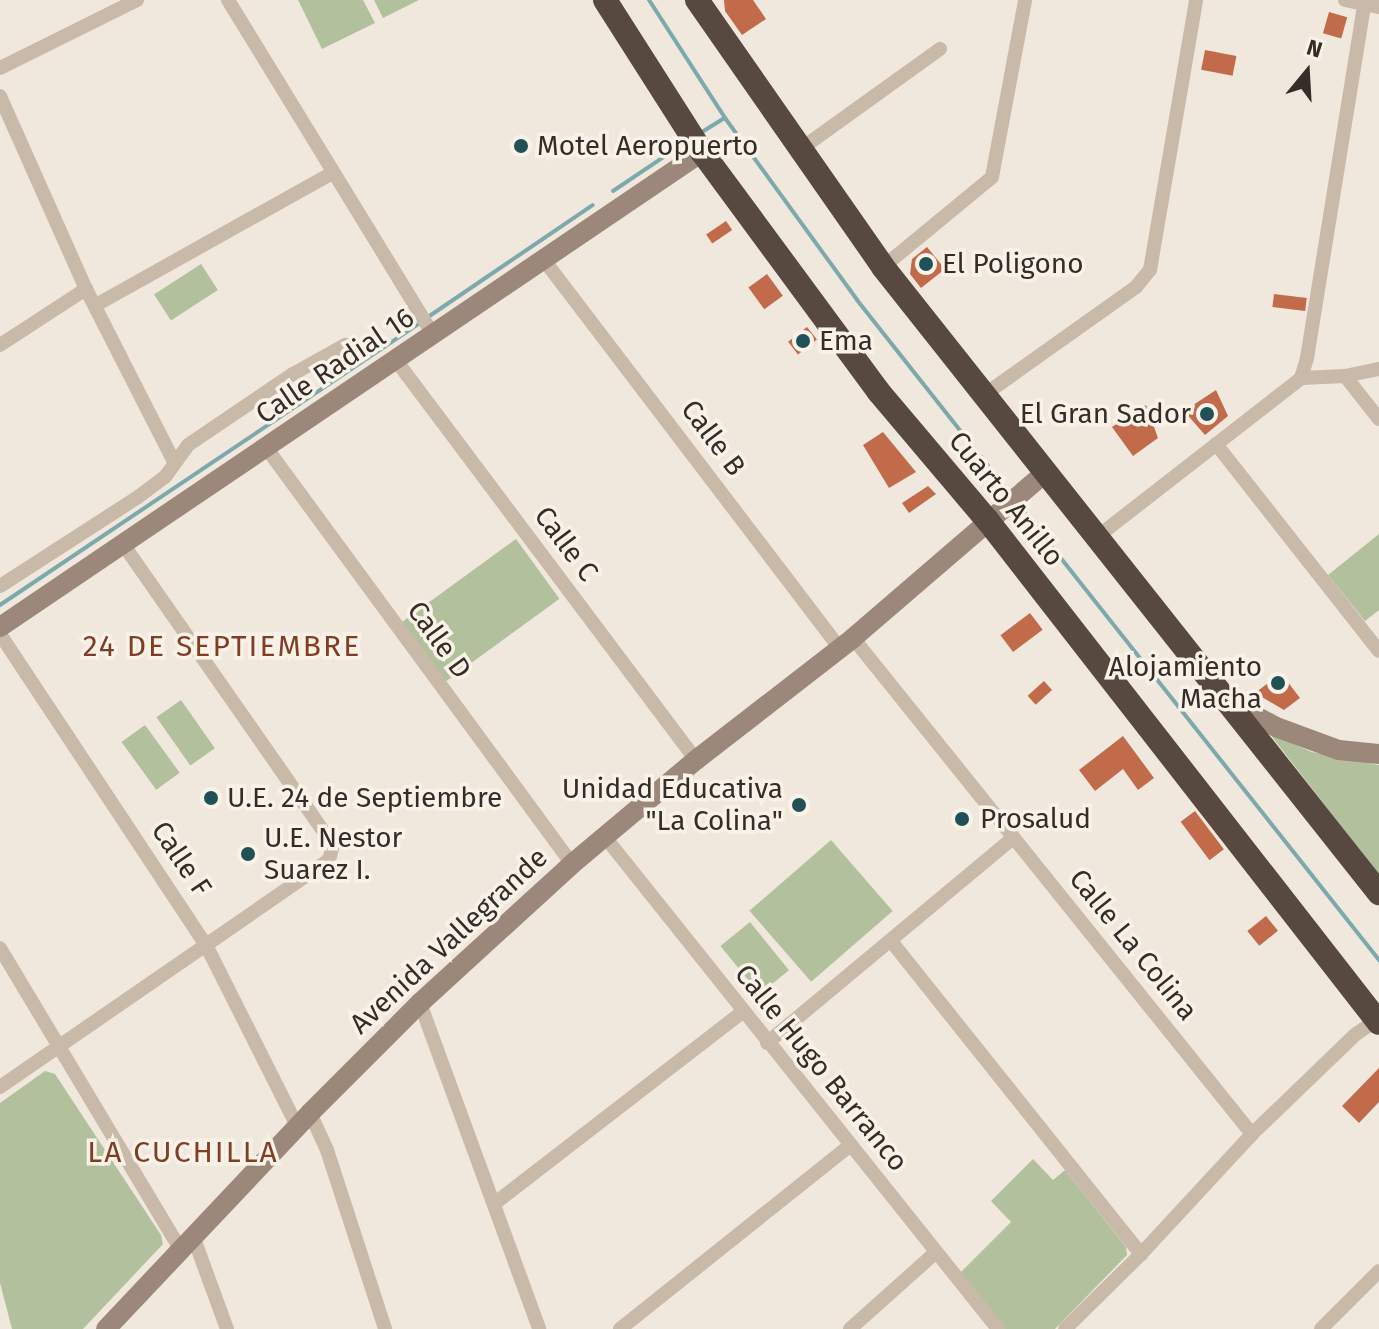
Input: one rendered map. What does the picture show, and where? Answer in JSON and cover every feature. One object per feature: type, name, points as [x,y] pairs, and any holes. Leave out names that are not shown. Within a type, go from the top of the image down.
[{"type":"highway","name":"Cuarto Anillo","points":[[605,0],[702,152],[878,391],[997,514],[1378,1020]]},
{"type":"highway","name":"Cuarto Anillo","points":[[701,2],[798,151],[883,267],[1379,893]]},
{"type":"street","points":[[0,68],[137,0]]},
{"type":"street","points":[[228,0],[433,334]]},
{"type":"street","points":[[883,267],[992,177],[1025,0]]},
{"type":"street","points":[[984,395],[1136,287],[1150,270],[1196,0]]},
{"type":"street","points":[[1301,378],[1369,3],[1345,0]]},
{"type":"street","points":[[798,151],[940,49]]},
{"type":"street","points":[[0,96],[86,289],[174,462]]},
{"type":"street","name":"Calle Radial 16","points":[[0,627],[122,543],[145,508],[265,446],[702,152]]},
{"type":"street","points":[[96,305],[332,173]]},
{"type":"street","name":"Calle B","points":[[544,260],[846,643]]},
{"type":"street","points":[[0,345],[86,289]]},
{"type":"street","points":[[0,586],[145,508],[188,445],[293,374],[345,345]]},
{"type":"street","name":"Calle C","points":[[395,359],[696,760]]},
{"type":"street","points":[[1097,537],[1301,378],[1345,376],[1379,369]]},
{"type":"street","points":[[1345,376],[1379,419]]},
{"type":"street","points":[[1216,444],[1379,651]]},
{"type":"street","name":"Calle D","points":[[265,446],[572,864]]},
{"type":"street","name":"Avenida Vallegrande","points":[[106,1329],[304,1119],[420,1003],[572,864],[696,760],[846,643],[1046,472]]},
{"type":"street","points":[[0,1087],[329,860],[333,845],[122,543]]},
{"type":"street","name":"Calle F","points":[[0,634],[206,945],[304,1119],[327,1150],[385,1329]]},
{"type":"street","name":"Calle La Colina","points":[[846,643],[1013,838],[1252,1134]]},
{"type":"street","points":[[1227,700],[1276,727],[1339,750],[1379,754]]},
{"type":"street","name":"Calle Hugo Barranco","points":[[605,837],[998,1329]]},
{"type":"street","points":[[767,1043],[1013,838]]},
{"type":"street","points":[[891,941],[1141,1254]]},
{"type":"street","points":[[0,948],[187,1242],[227,1329]]},
{"type":"street","points":[[420,1003],[539,1329]]},
{"type":"street","points":[[494,1204],[742,1012]]},
{"type":"street","points":[[1065,1329],[1141,1254],[1252,1134],[1356,1034],[1378,1020]]},
{"type":"street","points":[[620,1329],[849,1146]]},
{"type":"street","points":[[850,1329],[935,1253]]},
{"type":"street","points":[[1321,1329],[1379,1271]]},
{"type":"green space","points":[[298,0],[363,0],[375,23],[322,49]]},
{"type":"green space","points":[[374,0],[419,0],[383,18]]},
{"type":"green space","points":[[201,264],[218,290],[171,320],[154,294]]},
{"type":"green space","points":[[1379,534],[1379,610],[1365,621],[1328,575]]},
{"type":"green space","points":[[516,539],[559,599],[445,682],[402,622]]},
{"type":"green space","points":[[181,700],[215,748],[190,766],[156,717]]},
{"type":"green space","points":[[145,725],[180,773],[156,790],[122,742]]},
{"type":"green space","points":[[1269,733],[1312,752],[1379,765],[1379,875]]},
{"type":"green space","points":[[831,840],[893,911],[811,982],[749,911]]},
{"type":"green space","points":[[750,922],[789,970],[759,994],[720,946]]},
{"type":"green space","points":[[45,1071],[55,1074],[161,1235],[163,1244],[83,1329],[12,1329],[0,1283],[0,1103]]},
{"type":"green space","points":[[1033,1159],[1053,1180],[1065,1170],[1126,1247],[1127,1255],[1055,1329],[1005,1329],[960,1273],[1011,1222],[991,1201]]},
{"type":"building","points":[[724,0],[753,0],[766,19],[742,35],[725,11]]},
{"type":"building","points":[[1329,12],[1347,17],[1341,38],[1323,33]]},
{"type":"building","points":[[1205,50],[1236,56],[1233,76],[1201,70]]},
{"type":"building","points":[[726,221],[732,230],[712,244],[706,234]]},
{"type":"building","name":"El Poligono","points":[[927,247],[945,269],[921,288],[910,274],[912,259]]},
{"type":"building","points":[[767,274],[783,296],[764,309],[748,288]]},
{"type":"building","points":[[1274,294],[1307,298],[1305,311],[1272,307]]},
{"type":"building","name":"Ema","points":[[807,327],[817,340],[798,354],[788,342]]},
{"type":"building","name":"El Gran Sador","points":[[1216,390],[1228,416],[1205,435],[1184,411]]},
{"type":"building","points":[[1146,405],[1158,438],[1133,456],[1112,427]]},
{"type":"building","points":[[883,432],[916,472],[889,488],[863,445]]},
{"type":"building","points":[[928,486],[936,494],[909,513],[902,503]]},
{"type":"building","points":[[1030,613],[1043,630],[1013,652],[1000,635]]},
{"type":"building","name":"Alojamiento Macha","points":[[1281,673],[1300,698],[1284,710],[1255,693]]},
{"type":"building","points":[[1044,681],[1052,690],[1036,705],[1028,696]]},
{"type":"building","points":[[1123,736],[1154,778],[1138,790],[1123,769],[1095,791],[1079,770]]},
{"type":"building","points":[[1195,811],[1224,849],[1210,860],[1181,822]]},
{"type":"building","points":[[1266,916],[1278,931],[1259,946],[1247,931]]},
{"type":"building","points":[[1379,1068],[1379,1102],[1359,1123],[1342,1106]]},
{"type":"waterway","points":[[649,0],[725,118],[857,300],[1010,494]]},
{"type":"waterway","points":[[702,132],[724,118]]},
{"type":"waterway","points":[[613,191],[665,156]]},
{"type":"waterway","points":[[428,317],[593,205]]},
{"type":"waterway","points":[[0,605],[420,323]]},
{"type":"waterway","points":[[1018,504],[1379,960]]},
{"type":"place","name":"Motel Aeropuerto","points":[[521,146]]},
{"type":"place","name":"El Poligono","points":[[926,264]]},
{"type":"place","name":"Ema","points":[[803,341]]},
{"type":"place","name":"El Gran Sador","points":[[1207,414]]},
{"type":"place","name":"Alojamiento Macha","points":[[1278,683]]},
{"type":"place","name":"U.E. 24 de Septiembre","points":[[211,798]]},
{"type":"place","name":"Unidad Educativa \"La Colina\"","points":[[799,805]]},
{"type":"place","name":"Prosalud","points":[[962,819]]},
{"type":"place","name":"U.E. Nestor Suarez I.","points":[[248,854]]},
{"type":"district","name":"24 DE SEPTIEMBRE","points":[[222,646]]},
{"type":"district","name":"LA CUCHILLA","points":[[183,1152]]}]
